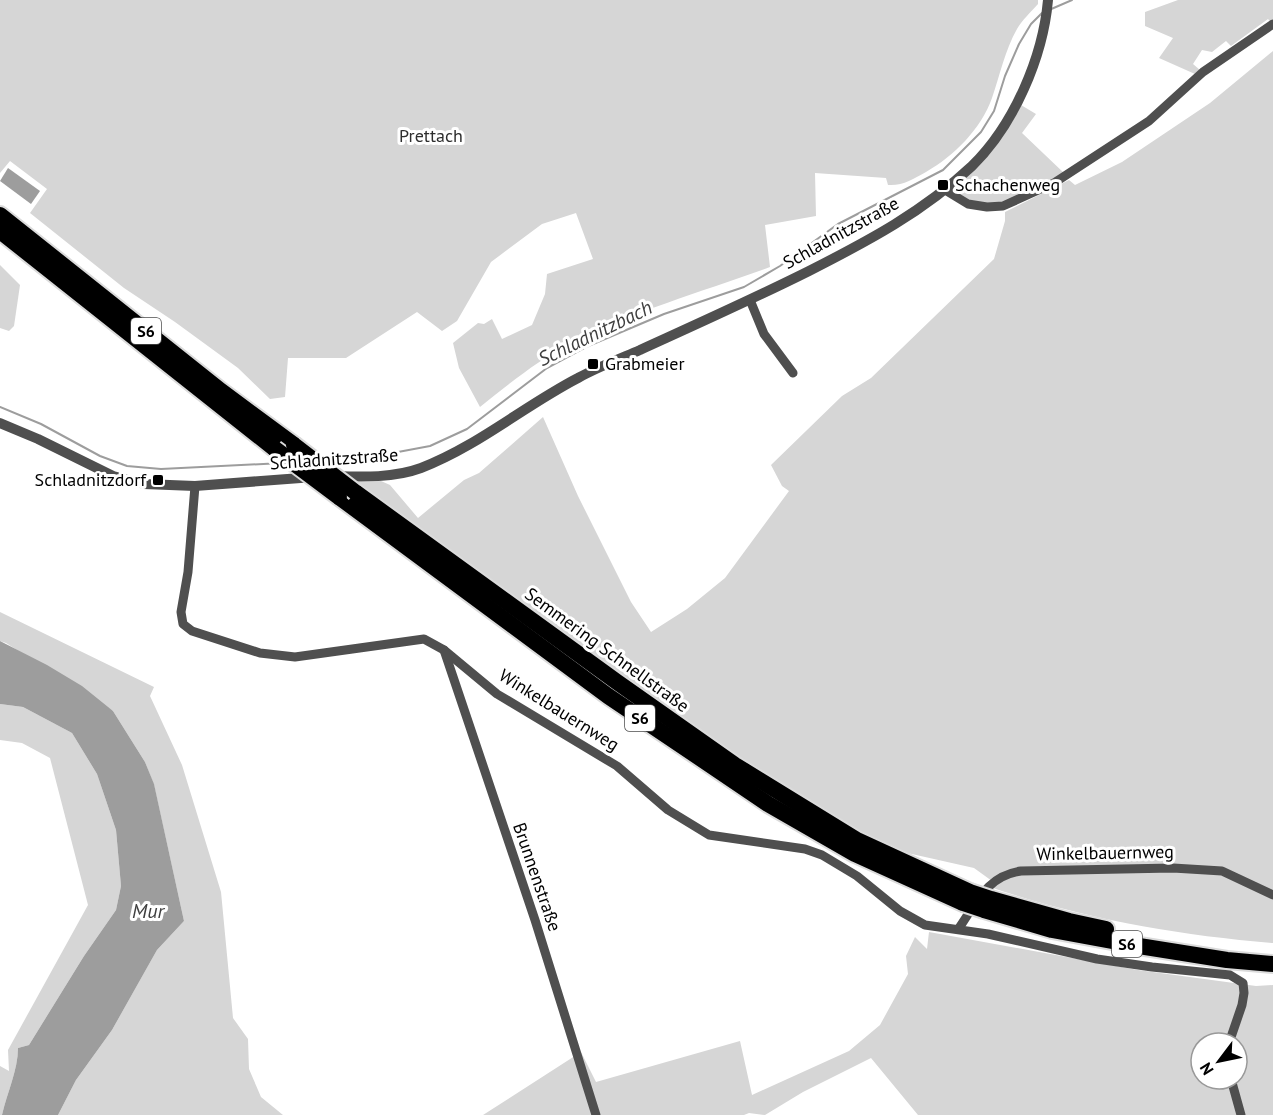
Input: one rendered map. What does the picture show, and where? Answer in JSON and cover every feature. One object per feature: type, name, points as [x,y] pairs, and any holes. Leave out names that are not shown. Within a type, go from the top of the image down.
[{"type":"highway","name":"Semmering Schnellstraße","points":[[0,214],[221,391],[355,492],[617,682],[735,765],[857,840],[967,897]]},
{"type":"highway","name":"Semmering Schnellstraße","points":[[0,231],[275,449],[608,696],[768,804],[855,855],[1052,930],[1227,960],[1273,964]]},
{"type":"highway","name":"Semmering Schnellstraße","points":[[987,904],[1152,939],[1229,950],[1273,952]]},
{"type":"street","name":"Schladnitzstraße","points":[[0,423],[113,476],[144,484],[195,486],[285,478],[371,477],[417,469],[472,444],[577,378],[750,300],[869,241],[945,190],[973,165],[1010,119],[1043,37],[1048,0]]},
{"type":"street","points":[[945,190],[968,204],[987,207],[1003,206],[1054,183],[1149,121],[1203,72],[1273,24]]},
{"type":"street","points":[[750,300],[765,334],[793,373]]},
{"type":"street","name":"Winkelbauernweg","points":[[195,486],[188,572],[181,612],[183,624],[192,631],[260,653],[295,657],[424,639],[444,650],[498,694],[617,766],[668,810],[709,835],[813,852],[857,876],[913,919],[939,928],[959,928],[1097,958],[1152,967],[1230,975],[1243,983],[1244,993],[1233,1031]]},
{"type":"street","name":"Brunnenstraße","points":[[444,650],[596,1115]]},
{"type":"street","name":"Winkelbauernweg","points":[[959,928],[987,886],[1007,873],[1021,871],[1173,868],[1222,872],[1273,895]]},
{"type":"street","points":[[1234,1091],[1241,1115]]},
{"type":"green space","name":"Prettach","points":[[0,0],[1038,0],[1038,4],[1021,22],[1013,37],[992,98],[981,120],[974,131],[947,158],[908,182],[893,185],[888,185],[886,178],[815,173],[816,216],[765,225],[770,267],[644,311],[571,343],[535,365],[480,407],[459,368],[453,343],[478,323],[484,324],[492,319],[502,339],[532,325],[545,294],[547,274],[593,259],[576,213],[542,224],[491,262],[457,321],[442,331],[417,312],[346,358],[288,358],[285,397],[270,399],[238,368],[124,288],[30,213],[47,189],[10,161],[0,173]]},
{"type":"green space","points":[[1178,0],[1273,0],[1273,25],[1268,19],[1231,46],[1226,41],[1212,52],[1202,50],[1193,64],[1200,70],[1195,74],[1159,58],[1173,38],[1145,26],[1145,12]]},
{"type":"green space","points":[[1273,51],[1273,943],[1164,930],[1093,916],[987,886],[992,881],[974,868],[894,850],[835,819],[682,722],[355,482],[381,481],[390,485],[418,518],[464,480],[479,473],[543,417],[578,496],[631,602],[651,632],[687,609],[725,578],[789,491],[782,486],[771,465],[842,396],[871,378],[994,259],[1005,221],[1005,212],[1069,180],[1075,185],[1122,162],[1210,103]]},
{"type":"green space","points":[[1021,105],[1036,114],[1022,133],[1065,174],[1002,205],[967,201],[952,189],[999,140],[1015,118]]},
{"type":"green space","points":[[0,265],[20,285],[14,326],[9,331],[0,328]]},
{"type":"green space","points":[[0,612],[154,687],[150,696],[182,765],[221,892],[233,1018],[248,1039],[249,1069],[261,1097],[283,1115],[58,1115],[76,1080],[112,1030],[157,950],[184,921],[154,785],[145,762],[113,711],[0,641]]},
{"type":"green space","points":[[0,704],[23,707],[72,733],[97,774],[116,830],[121,886],[116,910],[84,956],[29,1045],[18,1048],[14,1073],[2,1115],[0,1115],[0,1066],[9,1071],[8,1050],[88,905],[50,758],[22,743],[0,740]]},
{"type":"green space","points":[[929,932],[1138,970],[1256,986],[1273,985],[1273,1115],[918,1115],[871,1058],[803,1092],[765,1115],[749,1113],[744,1115],[483,1115],[581,1052],[596,1082],[740,1041],[752,1095],[849,1051],[880,1025],[908,974],[906,956],[915,937],[927,949]]},
{"type":"water","points":[[8,168],[40,191],[31,204],[0,181]]},
{"type":"water","name":"Mur","points":[[0,641],[82,686],[113,711],[145,762],[154,784],[184,921],[157,950],[112,1030],[76,1080],[58,1115],[2,1115],[14,1073],[18,1048],[29,1045],[84,956],[116,910],[121,886],[116,830],[97,774],[72,733],[23,707],[0,704]]},
{"type":"waterway","name":"Schladnitzbach","points":[[1049,10],[1072,0]]},
{"type":"waterway","name":"Schladnitzbach","points":[[324,460],[430,446],[467,429],[547,368],[586,347],[664,314],[744,287],[780,266],[838,224],[943,170],[981,132],[994,111],[1005,76],[1019,44],[1031,24],[1042,13]]},
{"type":"waterway","name":"Schladnitzbach","points":[[0,407],[41,424],[100,456],[127,466],[161,469],[282,463]]},
{"type":"place","name":"Schachenweg","points":[[943,185]]},
{"type":"place","name":"Grabmeier","points":[[593,364]]},
{"type":"place","name":"Schladnitzdorf","points":[[158,480]]}]
